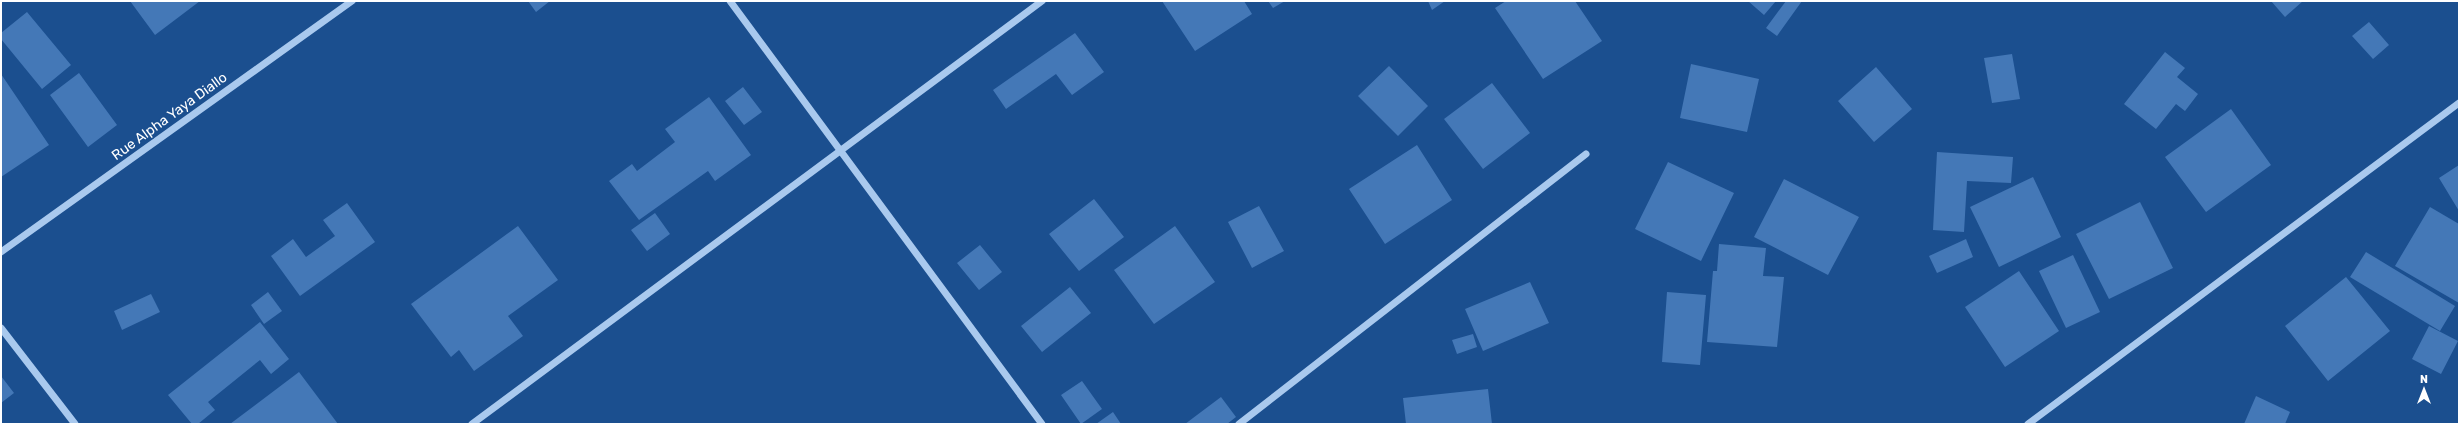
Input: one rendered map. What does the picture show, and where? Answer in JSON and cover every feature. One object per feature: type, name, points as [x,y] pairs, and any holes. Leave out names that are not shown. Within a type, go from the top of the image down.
[{"type":"street","name":"Rue Alpha Yaya Diallo","points":[[1,252],[352,1]]},
{"type":"street","points":[[730,1],[1042,424]]},
{"type":"street","points":[[472,424],[1042,1]]},
{"type":"street","points":[[2028,424],[2459,103]]},
{"type":"street","points":[[1239,424],[1586,154]]},
{"type":"street","points":[[1,328],[75,424]]},
{"type":"building","points":[[130,1],[200,1],[155,35]]},
{"type":"building","points":[[528,1],[550,1],[536,12]]},
{"type":"building","points":[[1162,1],[1244,1],[1252,14],[1195,51]]},
{"type":"building","points":[[1268,1],[1285,1],[1273,8]]},
{"type":"building","points":[[1428,1],[1445,1],[1432,10]]},
{"type":"building","points":[[1506,1],[1575,1],[1602,41],[1543,79],[1495,8]]},
{"type":"building","points":[[1748,1],[1776,1],[1764,15]]},
{"type":"building","points":[[1786,1],[1802,1],[1777,36],[1766,28]]},
{"type":"building","points":[[2271,1],[2303,1],[2285,17]]},
{"type":"building","points":[[27,12],[71,65],[42,89],[1,39],[1,33]]},
{"type":"building","points":[[2369,22],[2389,45],[2373,59],[2352,36]]},
{"type":"building","points":[[1075,33],[1104,72],[1072,95],[1056,74],[1006,109],[993,90]]},
{"type":"building","points":[[2165,52],[2185,68],[2177,77],[2198,94],[2185,111],[2176,104],[2156,129],[2124,104]]},
{"type":"building","points":[[2012,54],[2020,99],[1992,103],[1984,58]]},
{"type":"building","points":[[1691,64],[1759,79],[1747,132],[1680,118]]},
{"type":"building","points":[[1389,66],[1428,106],[1398,136],[1358,96]]},
{"type":"building","points":[[1876,67],[1912,109],[1874,142],[1838,101]]},
{"type":"building","points":[[79,73],[117,125],[88,147],[50,95]]},
{"type":"building","points":[[1,74],[49,145],[1,177]]},
{"type":"building","points":[[1492,83],[1530,133],[1483,169],[1444,119]]},
{"type":"building","points":[[743,87],[762,112],[744,125],[725,101]]},
{"type":"building","points":[[709,97],[751,155],[715,181],[708,171],[639,220],[609,181],[632,164],[637,171],[675,142],[665,129]]},
{"type":"building","points":[[2231,109],[2271,165],[2206,212],[2165,157]]},
{"type":"building","points":[[1417,145],[1452,200],[1385,244],[1349,189]]},
{"type":"building","points":[[1937,152],[2013,157],[2011,183],[1967,181],[1964,232],[1933,230]]},
{"type":"building","points":[[1668,162],[1734,193],[1701,261],[1635,229]]},
{"type":"building","points":[[2459,165],[2459,211],[2439,178]]},
{"type":"building","points":[[2033,177],[2061,237],[1999,267],[1970,207]]},
{"type":"building","points":[[1784,179],[1859,217],[1828,275],[1754,237]]},
{"type":"building","points":[[1094,199],[1124,237],[1079,271],[1049,234]]},
{"type":"building","points":[[2140,202],[2173,268],[2109,299],[2076,234]]},
{"type":"building","points":[[347,203],[375,242],[300,296],[271,256],[293,239],[306,257],[335,236],[323,220]]},
{"type":"building","points":[[1259,206],[1284,251],[1252,268],[1228,222]]},
{"type":"building","points":[[2430,207],[2459,224],[2459,303],[2395,266]]},
{"type":"building","points":[[655,213],[670,234],[647,251],[631,230]]},
{"type":"building","points":[[518,226],[558,280],[508,316],[523,336],[474,371],[459,350],[451,357],[411,304]]},
{"type":"building","points":[[1175,226],[1215,282],[1154,324],[1114,270]]},
{"type":"building","points":[[1966,239],[1973,257],[1937,273],[1929,256]]},
{"type":"building","points":[[1719,244],[1766,248],[1763,276],[1784,277],[1777,347],[1707,342],[1713,271],[1717,271]]},
{"type":"building","points":[[980,245],[1002,272],[979,290],[957,263]]},
{"type":"building","points":[[2366,252],[2455,306],[2440,331],[2350,277]]},
{"type":"building","points":[[2073,255],[2100,312],[2066,328],[2039,271]]},
{"type":"building","points":[[2019,271],[2059,331],[2005,367],[1965,307]]},
{"type":"building","points":[[2346,277],[2390,331],[2328,381],[2285,326]]},
{"type":"building","points":[[1530,282],[1549,323],[1483,351],[1465,309]]},
{"type":"building","points":[[1070,287],[1091,313],[1042,352],[1021,326]]},
{"type":"building","points":[[268,292],[282,311],[264,324],[251,305]]},
{"type":"building","points":[[1667,292],[1706,295],[1700,365],[1662,362]]},
{"type":"building","points":[[151,294],[160,312],[122,330],[114,311]]},
{"type":"building","points":[[260,322],[289,359],[271,374],[260,360],[208,402],[215,410],[198,424],[192,424],[168,395]]},
{"type":"building","points":[[2429,326],[2458,341],[2441,374],[2412,359]]},
{"type":"building","points":[[1473,334],[1477,347],[1457,354],[1452,340]]},
{"type":"building","points":[[299,372],[338,424],[230,424]]},
{"type":"building","points":[[1,376],[14,393],[1,403]]},
{"type":"building","points":[[1082,381],[1102,409],[1081,424],[1061,395]]},
{"type":"building","points":[[1488,389],[1492,424],[1406,424],[1403,398]]},
{"type":"building","points":[[2256,396],[2290,412],[2285,424],[2244,424]]},
{"type":"building","points":[[1221,397],[1236,417],[1227,424],[1185,424]]},
{"type":"building","points":[[1113,412],[1121,424],[1096,424]]}]
